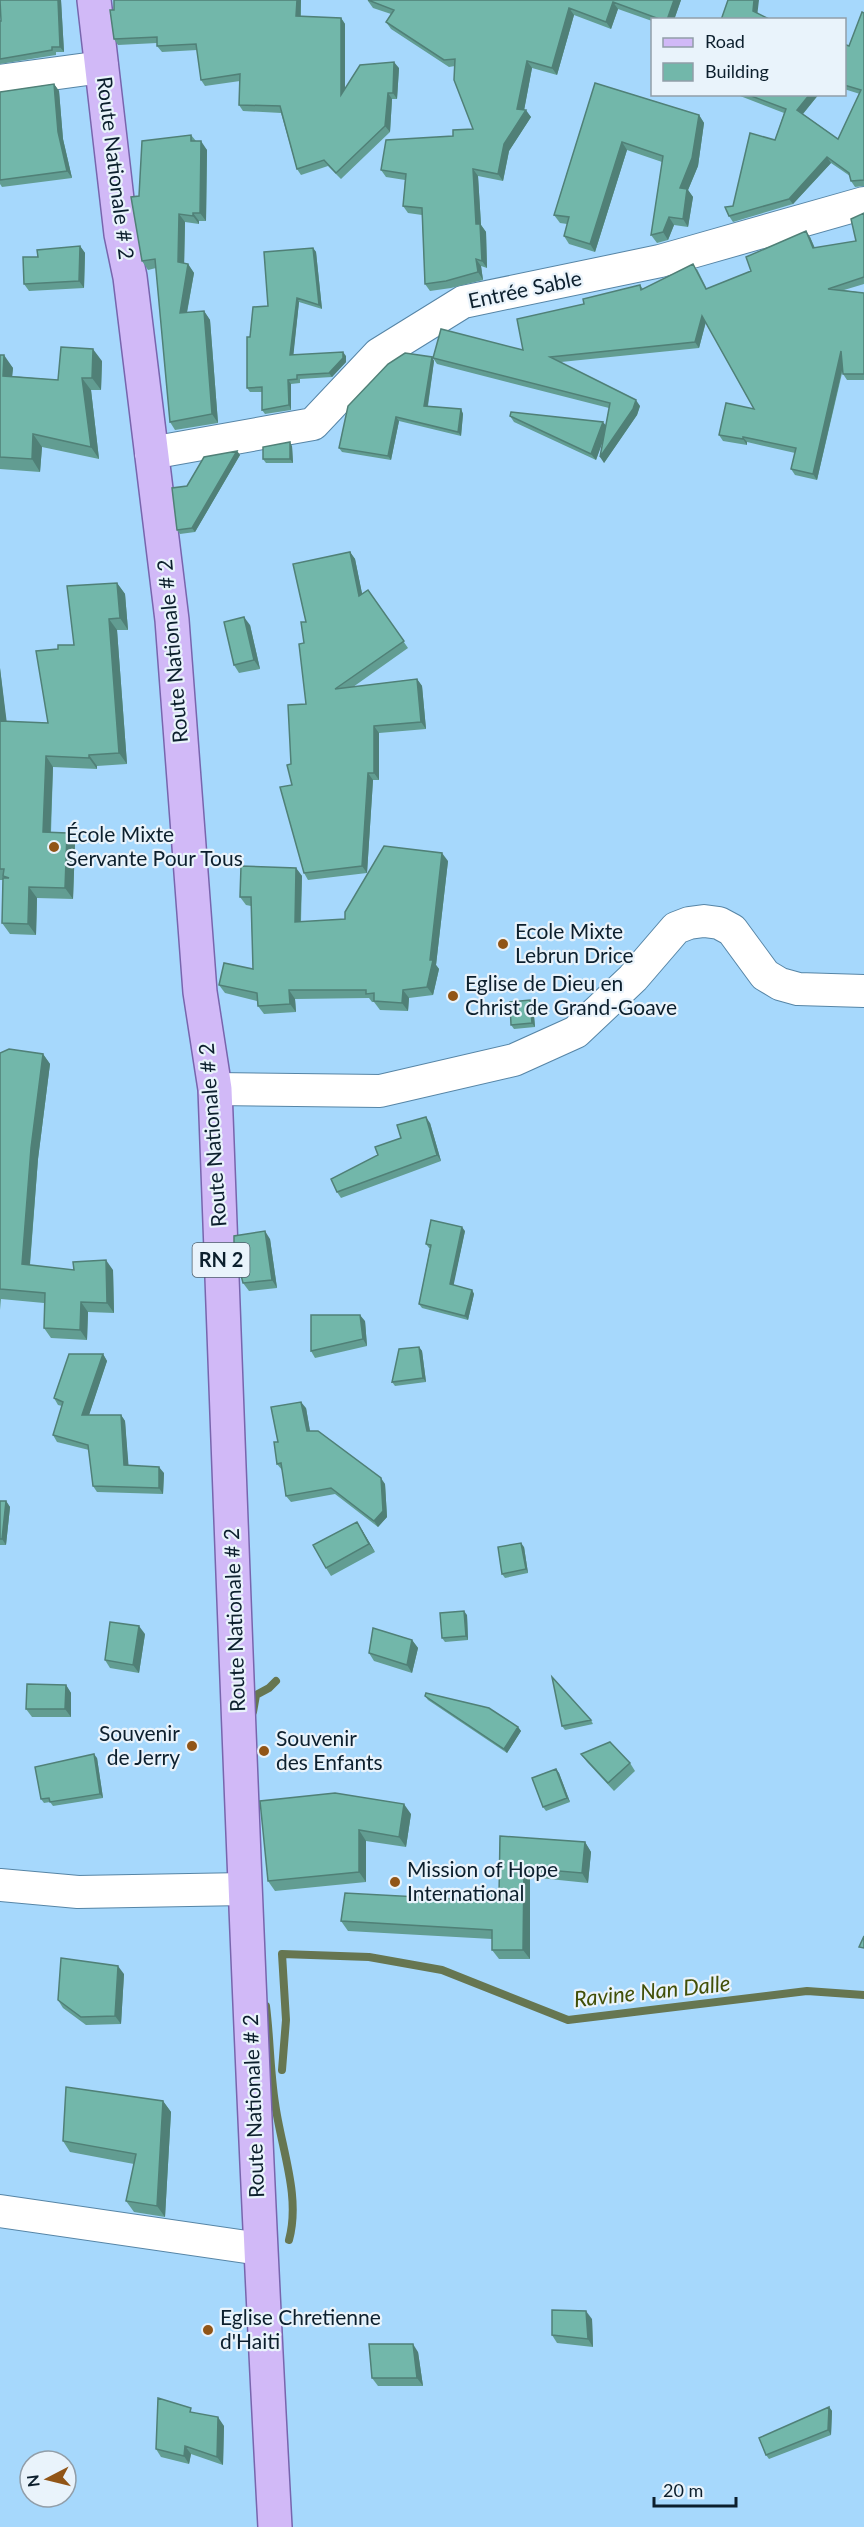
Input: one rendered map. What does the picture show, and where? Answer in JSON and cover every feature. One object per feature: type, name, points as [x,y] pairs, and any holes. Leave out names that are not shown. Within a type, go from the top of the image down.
[{"type":"main road","name":"Route Nationale # 2","points":[[94,0],[121,234],[130,276],[172,620],[200,992],[215,1089],[260,2249],[275,2527]]},
{"type":"street","points":[[0,81],[102,67]]},
{"type":"street","name":"Entrée Sable","points":[[151,453],[313,424],[379,354],[463,302],[660,261],[864,203]]},
{"type":"street","points":[[215,1089],[380,1091],[514,1060],[576,1032],[633,978],[676,928],[689,923],[704,921],[719,923],[732,930],[765,975],[780,984],[798,988],[864,991]]},
{"type":"street","points":[[0,1885],[78,1892],[245,1889]]},
{"type":"street","points":[[0,2211],[260,2249]]},
{"type":"building","points":[[0,0],[58,0],[60,47],[0,59]]},
{"type":"building","points":[[114,0],[297,0],[296,16],[341,18],[341,95],[360,65],[394,62],[393,93],[388,93],[385,126],[336,173],[324,160],[297,169],[280,106],[239,105],[240,74],[201,80],[196,44],[157,46],[157,37],[114,39],[110,10],[114,10]]},
{"type":"building","points":[[368,0],[674,0],[668,18],[657,18],[613,2],[606,22],[569,8],[552,68],[527,61],[517,109],[526,110],[504,144],[498,174],[473,169],[476,224],[480,224],[482,261],[476,259],[478,272],[425,284],[422,208],[403,206],[406,174],[381,170],[386,140],[453,136],[453,130],[473,129],[454,80],[455,59],[444,60],[386,22],[394,10]]},
{"type":"building","points":[[728,0],[754,0],[753,11],[767,18],[722,18]]},
{"type":"building","points":[[862,12],[864,13],[864,180],[851,181],[849,173],[827,157],[789,199],[729,216],[725,207],[733,206],[750,133],[775,140],[786,109],[751,96],[808,96],[797,110],[838,139],[861,90],[846,86],[846,45],[849,46]]},
{"type":"building","points":[[595,83],[699,115],[692,158],[680,188],[687,189],[683,219],[669,217],[663,232],[651,235],[663,156],[622,142],[590,244],[564,236],[569,217],[554,215]]},
{"type":"building","points":[[54,84],[58,132],[67,171],[0,180],[0,92]]},
{"type":"building","points":[[191,135],[191,141],[201,141],[200,213],[193,213],[193,216],[179,214],[178,262],[188,264],[180,313],[204,311],[212,414],[170,422],[155,259],[142,261],[131,197],[139,196],[142,141]]},
{"type":"building","points":[[864,213],[864,277],[828,289],[864,293],[864,374],[843,374],[841,351],[813,474],[791,469],[796,448],[743,437],[743,439],[719,435],[726,403],[754,409],[702,316],[695,342],[550,357],[636,400],[633,409],[600,457],[610,403],[433,358],[441,329],[523,350],[517,319],[584,304],[583,299],[640,285],[641,290],[693,264],[706,289],[751,271],[746,257],[806,231],[813,248],[856,241],[851,219]]},
{"type":"building","points":[[80,246],[79,281],[24,284],[23,257],[38,257],[37,250]]},
{"type":"building","points":[[313,248],[319,305],[297,298],[290,355],[343,352],[343,358],[329,373],[297,375],[297,379],[288,380],[289,405],[262,410],[262,387],[247,388],[247,337],[250,337],[253,307],[268,306],[264,252]]},
{"type":"building","points":[[61,347],[93,349],[92,378],[82,378],[91,447],[33,434],[32,459],[0,457],[0,355],[4,355],[3,376],[58,380]]},
{"type":"building","points":[[405,353],[432,357],[424,406],[461,409],[458,432],[396,417],[388,456],[339,448],[348,406],[388,364]]},
{"type":"building","points":[[511,412],[603,422],[591,454],[510,416]]},
{"type":"building","points":[[290,442],[290,459],[263,459],[263,447]]},
{"type":"building","points":[[237,451],[192,528],[177,530],[172,488],[187,486],[204,457]]},
{"type":"building","points":[[350,552],[359,596],[368,590],[404,641],[335,689],[417,679],[421,722],[374,726],[374,773],[368,773],[362,866],[304,873],[280,787],[292,785],[287,765],[291,764],[288,705],[306,704],[299,644],[304,643],[301,622],[306,622],[293,564]]},
{"type":"building","points":[[117,583],[120,618],[109,619],[119,753],[89,755],[89,758],[46,756],[43,832],[67,833],[65,888],[29,887],[28,924],[2,923],[3,878],[9,878],[3,876],[4,869],[0,869],[0,721],[48,723],[36,651],[58,649],[58,645],[74,645],[67,586]]},
{"type":"building","points":[[244,617],[254,660],[234,665],[224,622]]},
{"type":"building","points":[[384,846],[442,853],[430,960],[433,960],[427,987],[403,990],[402,1003],[374,1001],[374,993],[366,994],[366,990],[289,990],[290,1004],[258,1006],[257,993],[219,985],[224,963],[253,969],[251,897],[240,897],[241,866],[296,868],[295,922],[345,919],[345,912]]},
{"type":"building","points":[[530,1000],[532,1023],[511,1025],[510,1002]]},
{"type":"building","points":[[9,1049],[43,1054],[31,1148],[22,1264],[74,1270],[73,1262],[106,1260],[107,1303],[81,1302],[80,1330],[44,1328],[45,1293],[0,1289],[0,1053]]},
{"type":"building","points":[[426,1117],[437,1155],[337,1192],[331,1179],[378,1155],[375,1147],[401,1138],[397,1125]]},
{"type":"building","points":[[431,1220],[462,1227],[450,1284],[472,1290],[465,1316],[419,1304],[431,1245],[426,1244]]},
{"type":"building","points":[[265,1231],[272,1280],[243,1283],[234,1248],[234,1236]]},
{"type":"building","points":[[311,1315],[360,1315],[363,1339],[311,1351]]},
{"type":"building","points":[[419,1347],[423,1378],[392,1382],[399,1349]]},
{"type":"building","points":[[69,1354],[103,1354],[82,1415],[121,1415],[124,1465],[159,1467],[159,1488],[93,1486],[88,1445],[53,1435],[63,1402],[54,1398]]},
{"type":"building","points":[[301,1402],[307,1431],[318,1431],[381,1478],[383,1511],[374,1521],[331,1488],[286,1496],[281,1463],[277,1464],[274,1442],[278,1442],[271,1407]]},
{"type":"building","points":[[0,1501],[6,1501],[2,1539],[0,1539]]},
{"type":"building","points":[[357,1522],[369,1544],[326,1568],[313,1545]]},
{"type":"building","points":[[521,1543],[526,1569],[502,1574],[498,1547]]},
{"type":"building","points":[[464,1611],[466,1636],[442,1638],[440,1613]]},
{"type":"building","points":[[110,1622],[139,1626],[133,1665],[105,1660]]},
{"type":"building","points":[[373,1628],[412,1640],[407,1665],[369,1653]]},
{"type":"building","points":[[552,1677],[591,1720],[562,1726]]},
{"type":"building","points":[[27,1684],[66,1685],[65,1709],[26,1709]]},
{"type":"building","points":[[426,1693],[489,1708],[518,1727],[504,1749],[425,1696]]},
{"type":"building","points":[[610,1742],[630,1763],[608,1783],[581,1754]]},
{"type":"building","points":[[94,1754],[100,1794],[50,1802],[49,1798],[41,1799],[35,1767]]},
{"type":"building","points":[[556,1769],[567,1798],[543,1807],[532,1778]]},
{"type":"building","points":[[335,1793],[404,1804],[399,1837],[359,1830],[359,1872],[268,1881],[260,1801]]},
{"type":"building","points":[[500,1836],[585,1842],[582,1873],[524,1868],[523,1950],[492,1950],[492,1930],[341,1921],[345,1893],[492,1901],[492,1895],[499,1895]]},
{"type":"building","points":[[864,1936],[864,1948],[859,1947]]},
{"type":"building","points":[[61,1958],[118,1966],[115,2016],[81,2017],[58,2000]]},
{"type":"building","points":[[66,2087],[163,2101],[157,2206],[126,2201],[136,2154],[63,2141]]},
{"type":"building","points":[[552,2310],[586,2311],[588,2339],[552,2335]]},
{"type":"building","points":[[369,2344],[413,2344],[417,2378],[372,2378]]},
{"type":"building","points":[[158,2398],[191,2408],[190,2412],[218,2417],[217,2457],[185,2446],[184,2456],[156,2449]]},
{"type":"building","points":[[829,2407],[828,2430],[766,2455],[759,2438]]},
{"type":"waterway","points":[[253,1712],[256,1695],[276,1681]]},
{"type":"waterway","name":"Ravine Nan Dalle","points":[[282,2070],[286,2020],[282,1954],[369,1957],[442,1970],[568,2020],[807,1991],[864,1995]]},
{"type":"waterway","points":[[266,2006],[275,2103],[289,2172],[293,2206],[289,2240]]},
{"type":"place","name":"École Mixte Servante Pour Tous","points":[[54,847]]},
{"type":"place","name":"Ecole Mixte Lebrun Drice","points":[[503,944]]},
{"type":"place","name":"Eglise de Dieu en Christ de Grand-Goave","points":[[453,996]]},
{"type":"place","name":"Souvenir de Jerry","points":[[192,1746]]},
{"type":"place","name":"Souvenir des Enfants","points":[[264,1751]]},
{"type":"place","name":"Mission of Hope International","points":[[395,1882]]},
{"type":"place","name":"Eglise Chretienne d'Haiti","points":[[208,2330]]}]
